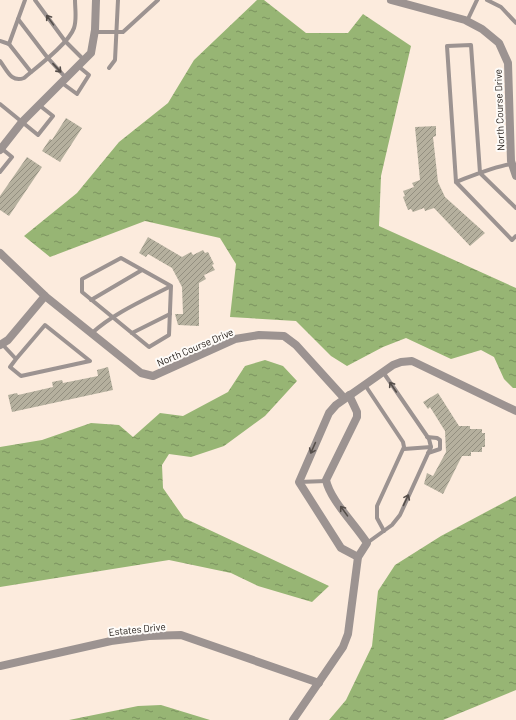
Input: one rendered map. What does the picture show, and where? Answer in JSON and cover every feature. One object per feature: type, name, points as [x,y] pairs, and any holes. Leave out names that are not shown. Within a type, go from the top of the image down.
[{"type":"street","points":[[0,149],[22,122],[91,53],[95,32],[96,0]]},
{"type":"street","name":"North Course Drive","points":[[391,0],[467,21],[482,29],[499,43],[508,63],[511,164],[516,176]]},
{"type":"street","name":"North Course Drive","points":[[0,253],[45,296],[141,373],[153,376],[235,339],[259,335],[284,336],[296,345],[346,397],[357,412],[357,417],[326,480]]},
{"type":"street","points":[[1,344],[8,340],[45,296]]},
{"type":"street","points":[[358,557],[341,548],[299,482],[329,413],[346,397],[383,371],[401,362],[412,361],[516,411]]},
{"type":"street","points":[[293,720],[337,657],[348,634],[358,557],[367,543],[335,498],[327,485],[326,480]]},
{"type":"street","name":"Estates Drive","points":[[0,666],[111,641],[149,636],[181,635],[319,683]]},
{"type":"lane","points":[[9,44],[26,0]]},
{"type":"lane","points":[[18,19],[64,81],[77,94],[89,75],[35,0]]},
{"type":"lane","points":[[0,61],[12,78],[15,80],[24,78],[65,41],[75,27],[75,0]]},
{"type":"lane","points":[[109,68],[115,60],[118,0]]},
{"type":"lane","points":[[95,32],[123,32],[158,0]]},
{"type":"lane","points":[[467,21],[477,0]]},
{"type":"lane","points":[[487,0],[501,7],[516,23]]},
{"type":"lane","points":[[0,41],[9,44],[31,72]]},
{"type":"lane","points":[[516,208],[480,173],[471,45],[447,46],[456,182],[512,240],[516,236]]},
{"type":"lane","points":[[0,105],[38,135],[53,116],[39,105]]},
{"type":"lane","points":[[0,149],[12,156],[0,172]]},
{"type":"lane","points":[[456,182],[511,164]]},
{"type":"lane","points":[[121,258],[171,286],[169,335],[149,347],[82,292],[82,278],[121,258]]},
{"type":"lane","points":[[91,300],[142,270]]},
{"type":"lane","points":[[92,333],[101,324],[171,286]]},
{"type":"lane","points":[[132,333],[170,314]]},
{"type":"lane","points":[[45,324],[90,361],[20,376],[10,367],[16,359],[45,324]]},
{"type":"lane","points":[[1,344],[16,359]]},
{"type":"lane","points":[[367,543],[384,532],[400,515],[431,447],[427,437],[383,371]]},
{"type":"lane","points":[[365,385],[403,442],[404,449],[377,506],[377,518],[384,532]]},
{"type":"lane","points":[[427,437],[437,438],[440,440],[440,449],[428,453]]},
{"type":"lane","points":[[404,449],[431,447]]},
{"type":"lane","points":[[299,482],[326,480]]},
{"type":"water","points":[[257,0],[264,0],[306,33],[348,33],[363,14],[411,46],[381,176],[379,226],[516,288],[516,388],[513,388],[504,379],[494,357],[481,350],[451,359],[406,338],[383,347],[347,366],[331,356],[296,321],[230,317],[236,264],[220,238],[145,221],[50,257],[24,236],[77,193],[119,142],[168,103],[194,60]]},
{"type":"water","points":[[265,360],[283,366],[297,381],[265,416],[224,446],[191,457],[169,454],[162,465],[163,488],[184,518],[329,586],[312,602],[258,586],[231,573],[169,560],[0,587],[0,447],[42,440],[91,423],[119,425],[133,437],[160,413],[183,416],[228,392],[245,366]]},
{"type":"water","points":[[516,496],[516,690],[443,720],[329,720],[346,700],[372,646],[378,591],[395,565],[441,536]]},
{"type":"water","points":[[161,705],[210,720],[69,720],[138,706]]},
{"type":"building","points":[[66,118],[82,128],[60,162],[42,151],[50,139],[52,140]]},
{"type":"building","points":[[436,126],[436,136],[433,137],[438,182],[445,197],[485,233],[470,246],[434,208],[425,211],[424,208],[413,212],[411,209],[408,210],[403,197],[405,196],[403,191],[414,187],[412,183],[420,180],[415,127]]},
{"type":"building","points":[[27,157],[42,167],[9,216],[0,210],[0,196]]},
{"type":"building","points":[[148,237],[182,257],[191,252],[193,255],[203,250],[205,253],[208,252],[214,264],[212,265],[215,270],[204,275],[206,279],[199,283],[199,326],[178,325],[175,314],[183,314],[182,287],[172,268],[148,254],[146,257],[139,253]]},
{"type":"building","points":[[108,367],[113,390],[12,412],[8,395],[17,393],[18,395],[53,387],[52,382],[62,380],[63,383],[98,376],[97,370]]},
{"type":"building","points":[[438,393],[459,426],[470,426],[470,429],[482,429],[482,433],[485,433],[485,447],[482,447],[482,452],[471,452],[471,456],[462,456],[443,494],[424,484],[427,473],[433,476],[446,452],[445,431],[430,407],[428,409],[423,402]]}]
